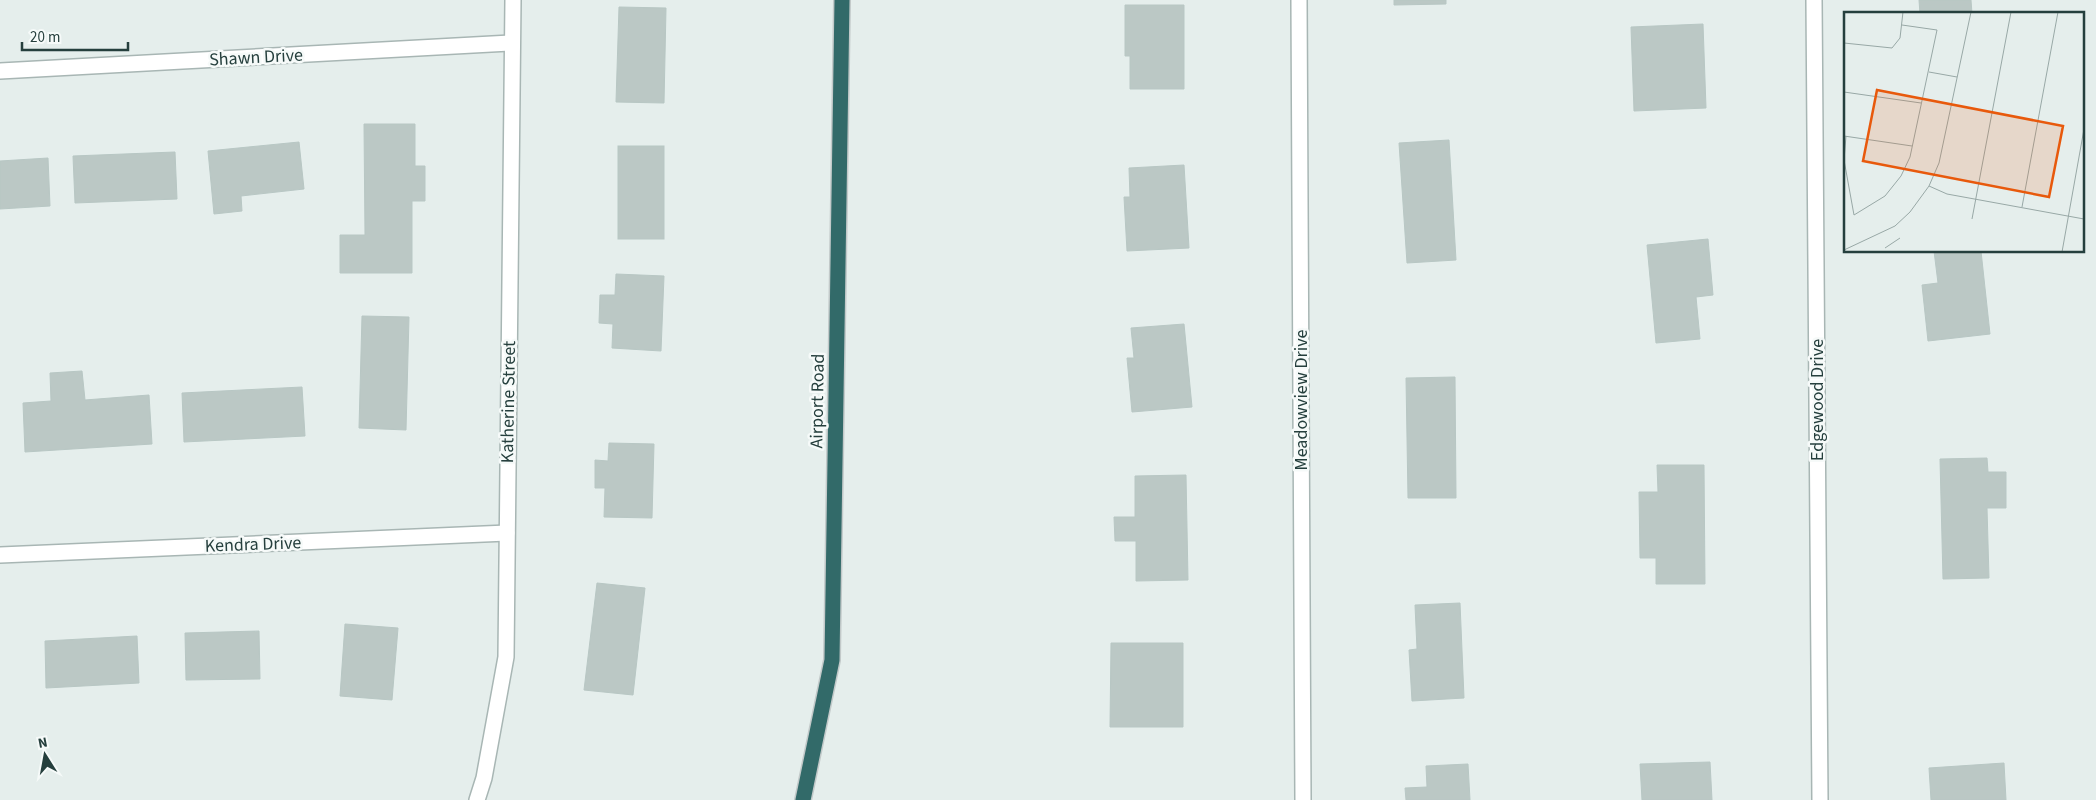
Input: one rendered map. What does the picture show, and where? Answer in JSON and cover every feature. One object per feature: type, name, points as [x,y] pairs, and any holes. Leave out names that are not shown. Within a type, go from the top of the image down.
[{"type":"highway","name":"Airport Road","points":[[803,800],[832,660],[842,0]]},
{"type":"street","name":"Katherine Street","points":[[477,800],[484,778],[506,657],[514,0]]},
{"type":"street","name":"Meadowview Drive","points":[[1299,0],[1303,800]]},
{"type":"street","name":"Edgewood Drive","points":[[1814,0],[1820,800]]},
{"type":"street","name":"Shawn Drive","points":[[0,71],[512,43]]},
{"type":"street","name":"Kendra Drive","points":[[0,555],[507,533]]},
{"type":"building","points":[[1394,0],[1446,0],[1446,4],[1394,5]]},
{"type":"building","points":[[1919,0],[1971,0],[1972,12],[1920,12]]},
{"type":"building","points":[[1125,5],[1184,5],[1184,89],[1130,89],[1130,56],[1125,56]]},
{"type":"building","points":[[619,7],[666,8],[664,103],[616,102]]},
{"type":"building","points":[[1703,24],[1706,108],[1634,111],[1631,27]]},
{"type":"building","points":[[364,124],[415,124],[415,166],[425,166],[425,201],[412,201],[412,273],[340,273],[340,235],[365,235]]},
{"type":"building","points":[[1449,140],[1456,260],[1407,263],[1399,143]]},
{"type":"building","points":[[299,142],[304,189],[241,196],[242,211],[214,214],[208,151]]},
{"type":"building","points":[[618,146],[664,146],[664,239],[618,239]]},
{"type":"building","points":[[175,152],[177,199],[75,203],[73,156]]},
{"type":"building","points":[[48,158],[50,206],[0,209],[0,161]]},
{"type":"building","points":[[1184,165],[1189,248],[1127,251],[1124,197],[1130,197],[1129,168]]},
{"type":"building","points":[[1708,239],[1713,295],[1696,297],[1700,339],[1656,343],[1647,245]]},
{"type":"building","points":[[1934,252],[1981,252],[1990,334],[1928,341],[1922,285],[1938,283]]},
{"type":"building","points":[[616,274],[664,276],[661,351],[612,348],[613,324],[599,323],[600,295],[615,295]]},
{"type":"building","points":[[362,316],[409,317],[406,430],[359,428]]},
{"type":"building","points":[[1184,324],[1192,407],[1132,412],[1127,358],[1134,358],[1131,328]]},
{"type":"building","points":[[82,371],[85,400],[149,395],[152,444],[25,452],[23,403],[51,401],[50,373]]},
{"type":"building","points":[[1455,377],[1456,498],[1408,498],[1406,378]]},
{"type":"building","points":[[302,387],[305,436],[184,442],[182,393]]},
{"type":"building","points":[[609,443],[654,444],[652,518],[604,517],[605,488],[595,488],[595,460],[608,461]]},
{"type":"building","points":[[1987,458],[1988,472],[2006,472],[2006,508],[1987,508],[1989,578],[1943,579],[1940,459]]},
{"type":"building","points":[[1657,465],[1704,465],[1705,584],[1656,584],[1656,558],[1640,558],[1639,492],[1658,492]]},
{"type":"building","points":[[1186,475],[1188,580],[1136,581],[1136,541],[1115,541],[1114,517],[1135,517],[1135,476]]},
{"type":"building","points":[[597,583],[645,588],[633,695],[584,690]]},
{"type":"building","points":[[1460,603],[1464,698],[1412,701],[1409,650],[1417,649],[1415,605]]},
{"type":"building","points":[[345,624],[398,628],[392,700],[340,696]]},
{"type":"building","points":[[259,631],[260,679],[186,680],[185,633]]},
{"type":"building","points":[[137,636],[139,683],[46,688],[45,641]]},
{"type":"building","points":[[1111,643],[1183,643],[1183,727],[1110,727]]},
{"type":"building","points":[[1710,762],[1712,800],[1642,800],[1640,764]]},
{"type":"building","points":[[2004,763],[2006,800],[1931,800],[1929,768]]},
{"type":"building","points":[[1468,764],[1470,800],[1406,800],[1405,788],[1427,787],[1426,766]]}]
